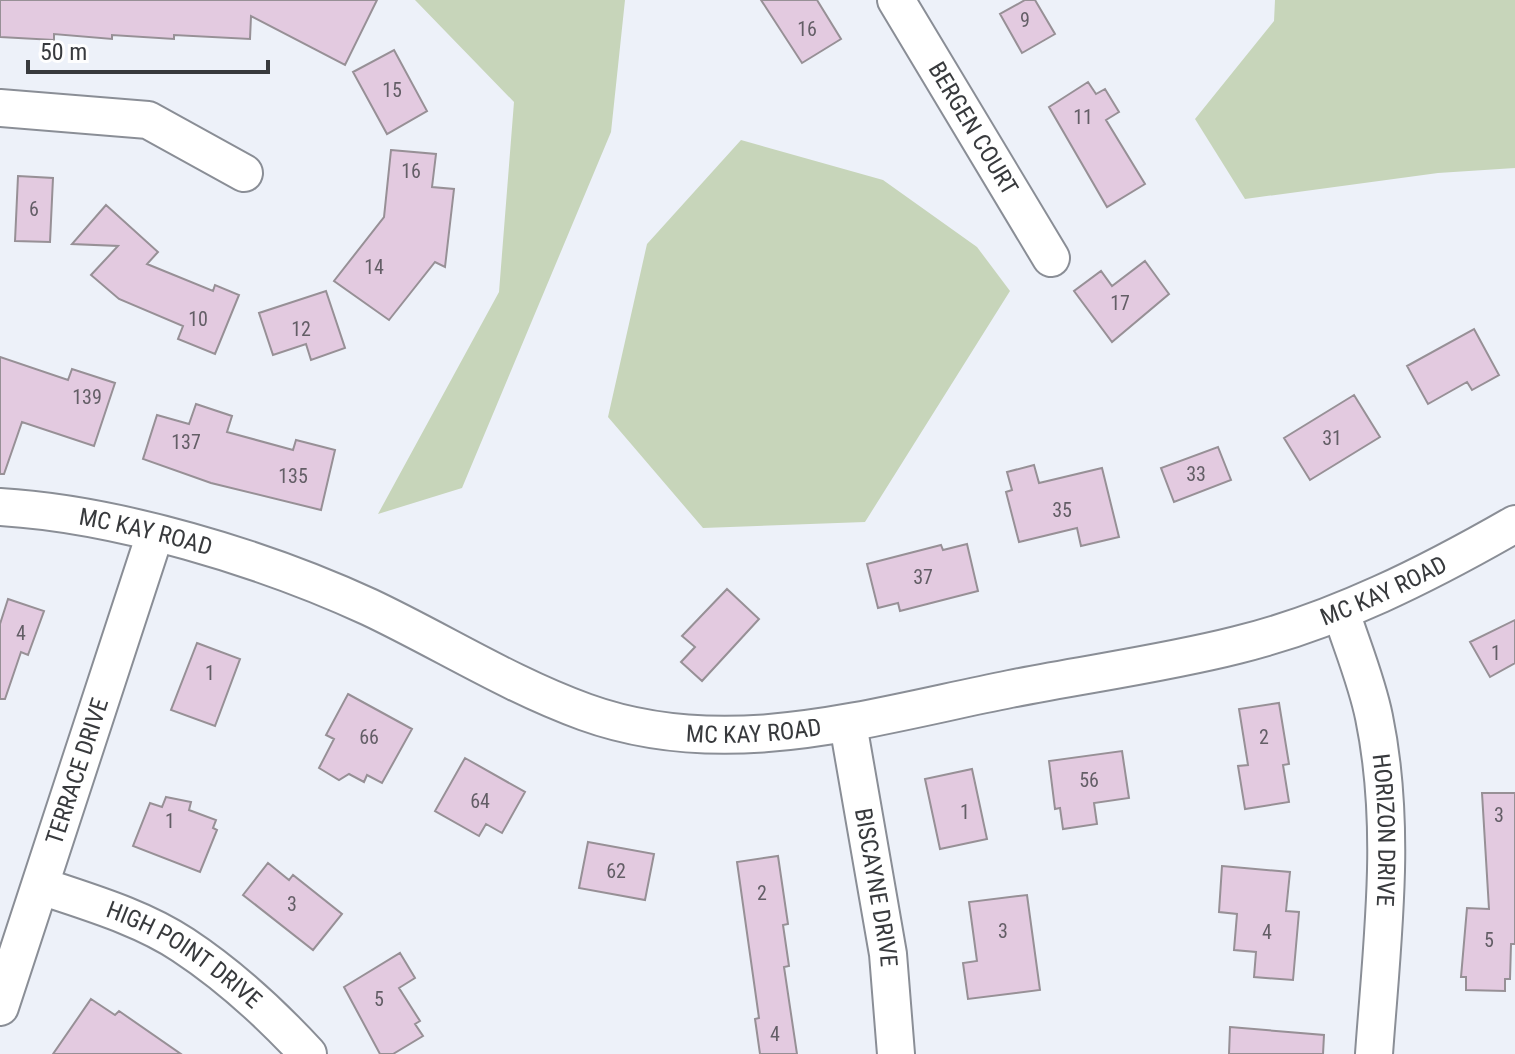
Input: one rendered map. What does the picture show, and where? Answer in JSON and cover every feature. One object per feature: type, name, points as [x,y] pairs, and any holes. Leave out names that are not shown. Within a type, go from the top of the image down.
[{"type":"street","name":"BERGEN COURT","points":[[896,0],[1051,258]]},
{"type":"street","points":[[0,108],[148,120],[244,173]]},
{"type":"street","name":"MC KAY ROAD","points":[[0,507],[51,510],[155,534],[257,564],[365,605],[585,712],[679,736],[763,734],[848,724],[1240,645],[1341,612],[1459,556],[1515,524]]},
{"type":"street","name":"TERRACE DRIVE","points":[[0,1007],[155,534]]},
{"type":"street","name":"HORIZON DRIVE","points":[[1341,612],[1374,715],[1385,791],[1387,867],[1374,1054]]},
{"type":"street","name":"BISCAYNE DRIVE","points":[[848,724],[888,954],[896,1054]]},
{"type":"street","name":"HIGH POINT DRIVE","points":[[41,886],[104,907],[181,944],[263,1006],[308,1054]]},
{"type":"green space","points":[[415,0],[625,0],[611,132],[462,488],[378,514],[499,292],[514,102]]},
{"type":"green space","points":[[1275,0],[1515,0],[1515,168],[1438,173],[1245,199],[1195,119],[1274,21]]},
{"type":"green space","points":[[741,140],[883,180],[977,247],[1010,291],[865,522],[703,528],[608,417],[647,244]]},
{"type":"building","points":[[0,0],[377,0],[345,65],[251,16],[250,39],[112,35],[112,39],[54,34],[54,40],[0,37]]},
{"type":"building","points":[[761,0],[817,0],[841,39],[802,63]]},
{"type":"building","points":[[1025,0],[1035,0],[1055,34],[1022,53],[1000,14]]},
{"type":"building","points":[[394,50],[427,111],[387,134],[353,72]]},
{"type":"building","points":[[1088,82],[1096,94],[1105,89],[1119,112],[1106,120],[1145,184],[1107,207],[1049,107]]},
{"type":"building","points":[[391,150],[436,154],[432,187],[454,189],[445,267],[435,262],[389,320],[334,281],[384,217]]},
{"type":"building","points":[[18,176],[53,178],[50,242],[15,241]]},
{"type":"building","points":[[106,205],[158,252],[147,264],[213,291],[215,285],[239,295],[215,354],[178,339],[183,326],[119,299],[91,275],[118,246],[72,244]]},
{"type":"building","points":[[1145,261],[1169,294],[1112,342],[1074,291],[1101,271],[1112,286]]},
{"type":"building","points":[[326,291],[345,348],[311,360],[306,344],[273,355],[259,313]]},
{"type":"building","points":[[1474,329],[1499,375],[1472,390],[1467,382],[1428,404],[1407,366]]},
{"type":"building","points":[[0,357],[68,380],[72,369],[115,383],[94,446],[22,422],[4,474],[0,474]]},
{"type":"building","points":[[1354,395],[1380,437],[1310,480],[1284,438]]},
{"type":"building","points":[[196,404],[232,416],[227,432],[293,450],[296,440],[335,450],[321,510],[211,483],[143,459],[157,415],[189,424]]},
{"type":"building","points":[[1218,447],[1231,480],[1174,502],[1161,468]]},
{"type":"building","points":[[1034,465],[1039,483],[1102,468],[1119,537],[1081,546],[1077,528],[1019,542],[1006,492],[1012,490],[1007,472]]},
{"type":"building","points":[[967,544],[978,591],[900,611],[898,603],[878,608],[867,564],[941,545],[943,550]]},
{"type":"building","points":[[727,589],[759,619],[702,681],[681,662],[695,647],[682,636]]},
{"type":"building","points":[[8,599],[44,611],[28,655],[21,652],[5,699],[0,699],[0,624]]},
{"type":"building","points":[[1515,620],[1515,663],[1490,677],[1470,642]]},
{"type":"building","points":[[197,643],[240,659],[215,726],[171,710]]},
{"type":"building","points":[[348,694],[412,729],[382,783],[367,775],[364,782],[349,774],[339,780],[319,768],[334,739],[326,735]]},
{"type":"building","points":[[1279,703],[1289,764],[1283,765],[1289,802],[1245,809],[1238,766],[1248,765],[1239,709]]},
{"type":"building","points":[[1122,751],[1129,798],[1094,803],[1097,824],[1063,829],[1060,808],[1055,809],[1049,761]]},
{"type":"building","points":[[465,758],[525,792],[502,833],[486,824],[479,836],[435,811]]},
{"type":"building","points":[[972,769],[987,839],[940,849],[925,779]]},
{"type":"building","points":[[1482,793],[1515,793],[1515,944],[1511,944],[1510,979],[1505,979],[1505,991],[1466,990],[1466,977],[1461,977],[1467,908],[1489,909]]},
{"type":"building","points":[[166,797],[191,802],[189,810],[216,820],[213,828],[217,830],[200,872],[133,846],[150,803],[162,807]]},
{"type":"building","points":[[588,842],[654,854],[645,900],[579,888]]},
{"type":"building","points":[[778,856],[788,924],[783,925],[789,966],[784,967],[797,1054],[760,1054],[755,1019],[759,1018],[737,862]]},
{"type":"building","points":[[268,863],[289,880],[293,875],[342,914],[313,950],[243,895]]},
{"type":"building","points":[[1222,866],[1290,872],[1286,911],[1299,912],[1293,980],[1254,977],[1256,952],[1234,950],[1237,914],[1219,912]]},
{"type":"building","points":[[1027,895],[1040,990],[968,999],[963,963],[977,961],[969,902]]},
{"type":"building","points":[[400,953],[415,978],[399,988],[420,1021],[415,1024],[423,1036],[393,1054],[380,1054],[344,987]]},
{"type":"building","points":[[91,999],[115,1015],[119,1011],[181,1054],[53,1054]]},
{"type":"building","points":[[1230,1027],[1324,1035],[1323,1054],[1229,1054]]}]
